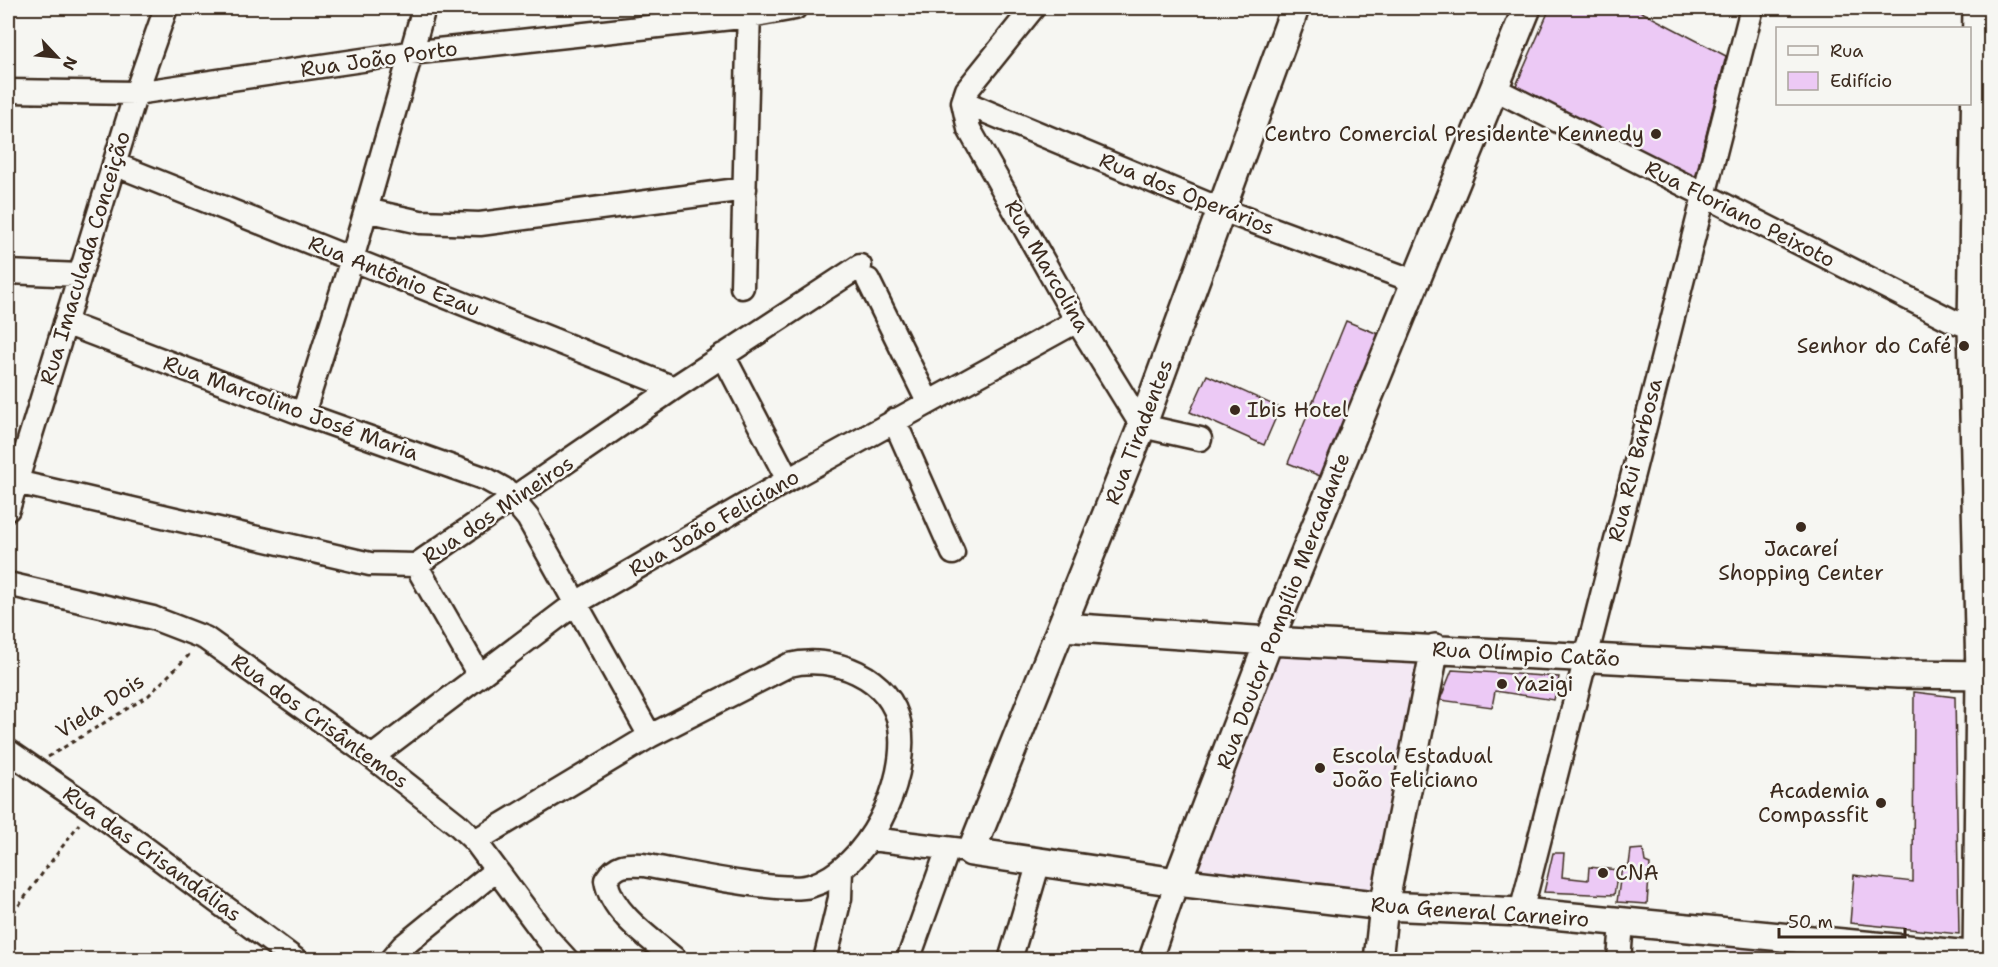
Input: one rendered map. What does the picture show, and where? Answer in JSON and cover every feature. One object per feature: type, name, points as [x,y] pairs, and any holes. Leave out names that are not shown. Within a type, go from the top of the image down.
[{"type":"main road","name":"Rua Tiradentes","points":[[960,850],[1063,627],[1142,426],[1295,8]]},
{"type":"main road","name":"Rua Doutor Pompílio Mercadante","points":[[1177,882],[1269,641],[1527,8]]},
{"type":"main road","points":[[1977,8],[1984,36],[1981,327],[1985,675],[1981,958]]},
{"type":"main road","name":"Rua Olímpio Catão","points":[[1063,627],[1269,641],[1898,674],[1985,675]]},
{"type":"main road","points":[[1378,960],[1384,906],[1436,648]]},
{"type":"main road","name":"Rua General Carneiro","points":[[960,850],[1177,882],[1384,906],[1521,912],[1622,923],[1856,942],[1981,958]]},
{"type":"street","name":"Rua Imaculada Conceição","points":[[8,509],[16,482],[16,449],[65,323],[136,93],[166,8]]},
{"type":"street","points":[[303,414],[352,259],[424,8]]},
{"type":"street","name":"Rua João Porto","points":[[8,91],[136,93],[410,53],[795,8]]},
{"type":"street","points":[[963,102],[973,79],[1033,8]]},
{"type":"street","name":"Rua Rui Barbosa","points":[[1521,912],[1584,657],[1752,8]]},
{"type":"street","points":[[742,287],[749,12]]},
{"type":"street","name":"Rua Floriano Peixoto","points":[[1493,88],[1953,321],[1981,327]]},
{"type":"street","name":"Rua dos Operários","points":[[963,102],[1222,210],[1414,281]]},
{"type":"street","name":"Rua Marcolina","points":[[963,102],[969,129],[1077,321],[1142,426]]},
{"type":"street","name":"Rua Antônio Ezau","points":[[114,164],[674,388]]},
{"type":"street","points":[[366,210],[420,222],[480,224],[745,189]]},
{"type":"street","points":[[8,272],[80,274]]},
{"type":"street","name":"Rua dos Mineiros","points":[[16,482],[370,564],[416,565],[723,356],[864,273],[928,402]]},
{"type":"street","name":"Rua João Feliciano","points":[[372,757],[576,603],[894,420],[1077,321]]},
{"type":"street","name":"Rua Marcolino José Maria","points":[[65,323],[303,414],[486,479],[504,489],[528,518],[650,736]]},
{"type":"street","points":[[723,356],[788,480]]},
{"type":"street","points":[[894,420],[953,554]]},
{"type":"street","points":[[1142,426],[1200,440]]},
{"type":"street","points":[[416,565],[479,675]]},
{"type":"street","name":"Rua dos Crisântemos","points":[[8,584],[153,618],[205,638],[372,757],[458,824],[475,841],[495,871],[567,960]]},
{"type":"street","points":[[475,841],[650,736],[789,664],[806,661],[848,666],[879,689],[899,724],[899,770],[871,839],[841,869],[810,886],[782,887],[643,865],[622,864],[612,871],[606,880],[608,893],[639,929],[676,960]]},
{"type":"street","name":"Rua das Crisandálias","points":[[8,751],[91,808],[296,960]]},
{"type":"street","points":[[871,839],[960,850],[908,960]]},
{"type":"street","points":[[1010,960],[1039,862]]},
{"type":"street","points":[[825,960],[840,898],[841,869]]},
{"type":"street","points":[[391,960],[403,946],[495,871]]},
{"type":"street","points":[[1150,960],[1177,882]]},
{"type":"street","points":[[1619,960],[1622,923]]},
{"type":"path","name":"Viela Dois","points":[[32,767],[148,696],[205,638]]},
{"type":"path","points":[[8,920],[91,808]]},
{"type":"shaded area","name":"Escola Estadual João Feliciano","points":[[1279,657],[1425,665],[1377,894],[1198,872]]},
{"type":"shaded area","points":[[1726,940],[1788,949],[1792,959],[1727,959]]},
{"type":"building","name":"Centro Comercial Presidente Kennedy","points":[[1550,8],[1634,8],[1726,56],[1695,179],[1515,88]]},
{"type":"building","points":[[1346,321],[1383,336],[1325,478],[1288,463]]},
{"type":"building","name":"Ibis Hotel","points":[[1207,375],[1280,408],[1264,445],[1190,412]]},
{"type":"building","name":"Yazigi","points":[[1452,670],[1559,677],[1554,700],[1495,691],[1492,707],[1440,700]]},
{"type":"building","points":[[1914,692],[1955,697],[1959,934],[1850,923],[1854,875],[1913,882]]},
{"type":"building","points":[[1643,849],[1645,862],[1650,864],[1647,904],[1617,902],[1622,866],[1629,865],[1631,850]]},
{"type":"building","name":"CNA","points":[[1553,853],[1564,853],[1562,877],[1588,880],[1589,867],[1618,870],[1614,895],[1544,892]]},
{"type":"place","name":"Centro Comercial Presidente Kennedy","points":[[1656,134]]},
{"type":"place","name":"Senhor do Café","points":[[1964,346]]},
{"type":"place","name":"Ibis Hotel","points":[[1235,410]]},
{"type":"place","name":"Jacareí Shopping Center","points":[[1801,527]]},
{"type":"place","name":"Yazigi","points":[[1502,684]]},
{"type":"place","name":"Escola Estadual João Feliciano","points":[[1320,768]]},
{"type":"place","name":"Academia Compassfit","points":[[1881,803]]},
{"type":"place","name":"CNA","points":[[1603,873]]}]
